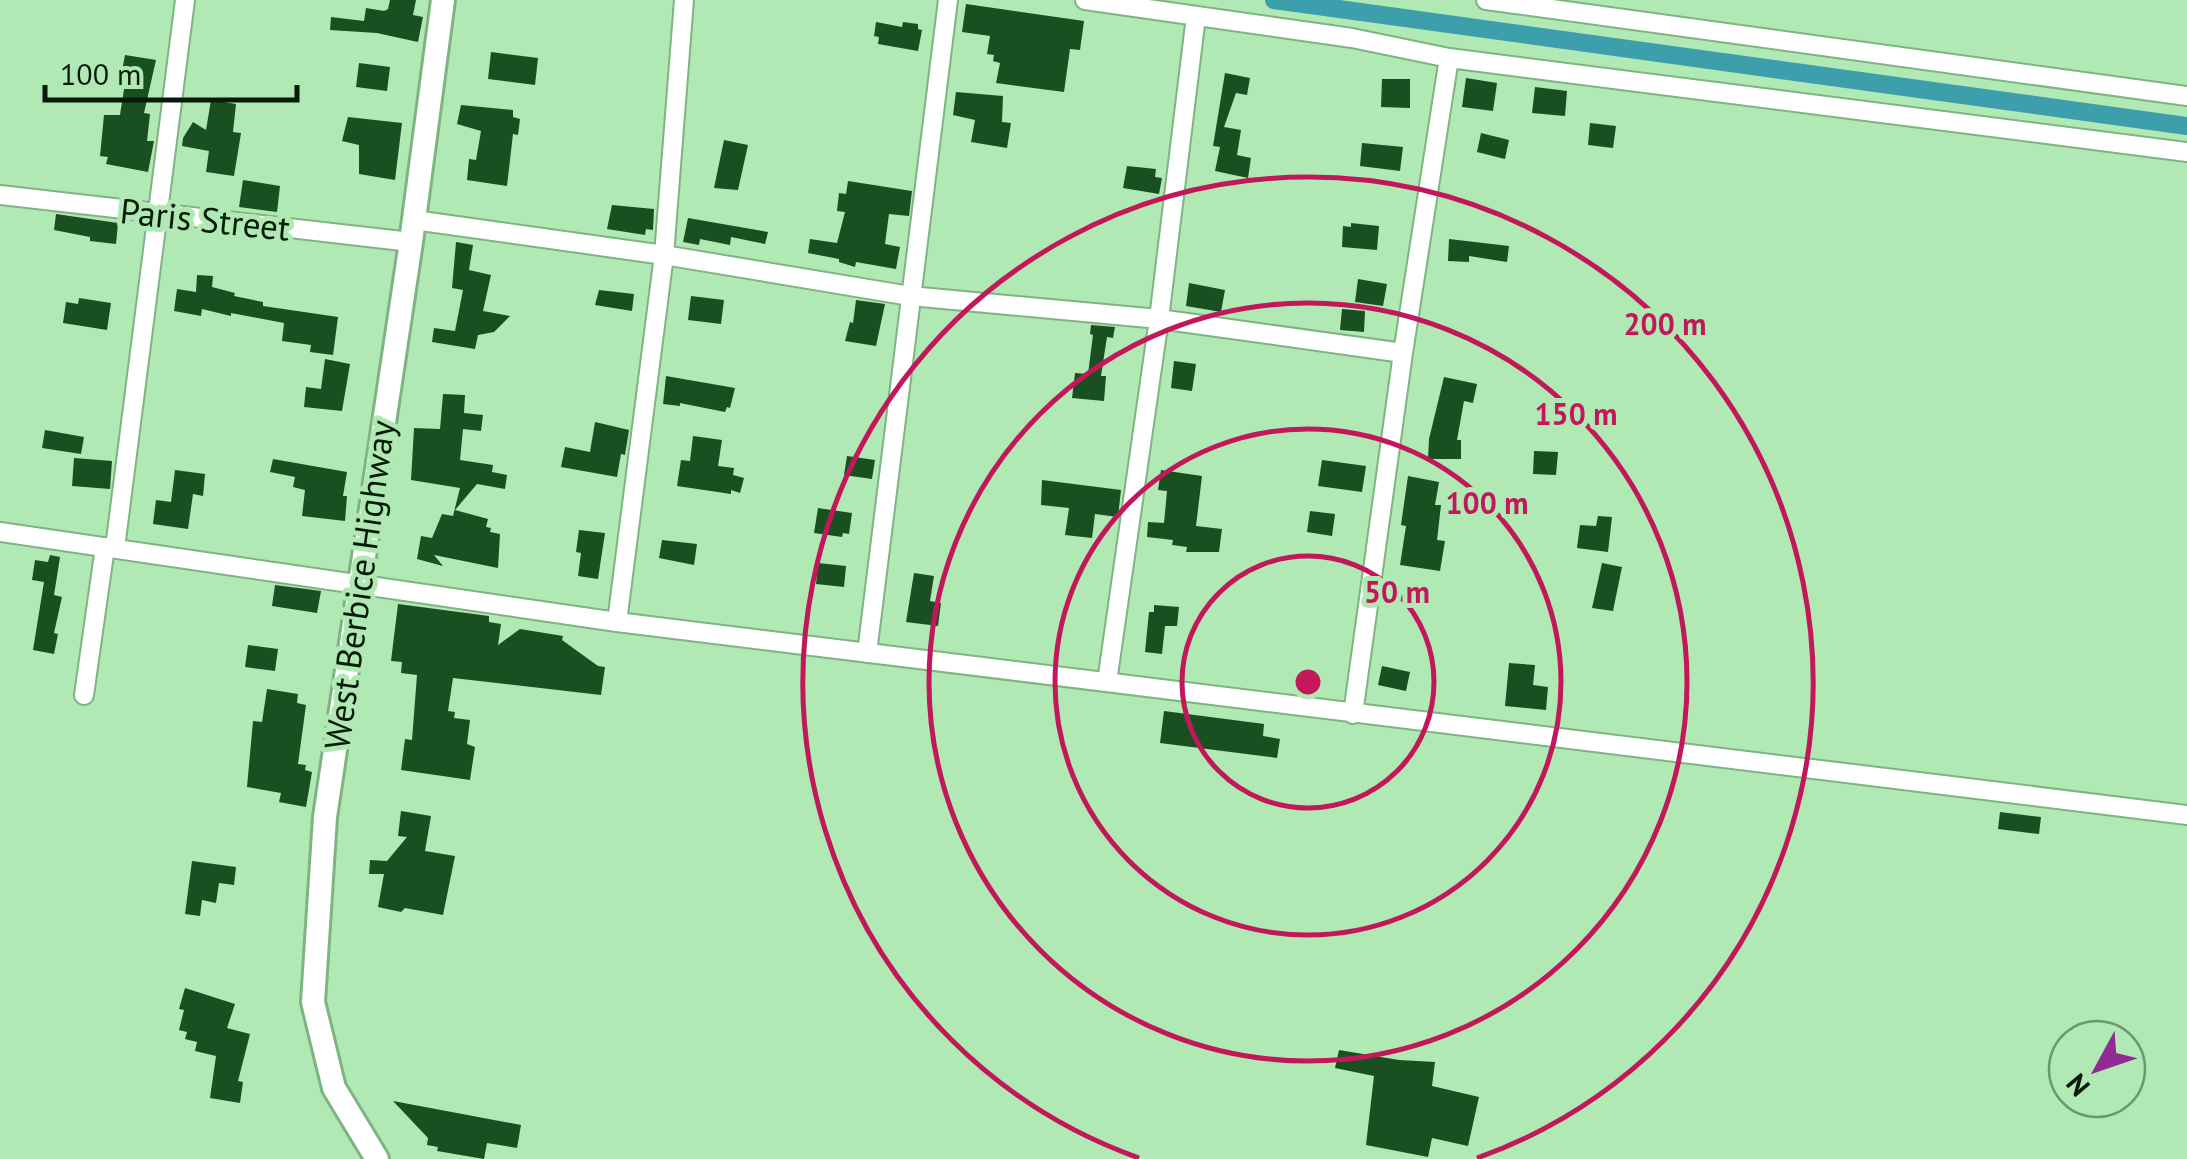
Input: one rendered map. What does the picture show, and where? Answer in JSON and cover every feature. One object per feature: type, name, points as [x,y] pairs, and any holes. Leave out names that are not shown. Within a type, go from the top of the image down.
[{"type":"main road","name":"West Berbice Highway","points":[[377,1159],[334,1088],[313,1002],[325,817],[443,0]]},
{"type":"street","points":[[84,695],[110,548],[184,0]]},
{"type":"street","points":[[617,622],[664,255],[684,0]]},
{"type":"street","points":[[867,652],[948,0]]},
{"type":"street","points":[[1085,0],[1352,38],[1449,58],[2187,152]]},
{"type":"street","points":[[1486,0],[2187,96]]},
{"type":"street","points":[[1107,682],[1159,319],[1196,16]]},
{"type":"street","points":[[1353,714],[1402,353],[1449,58]]},
{"type":"street","name":"Paris Street","points":[[0,196],[158,214],[412,231],[664,255],[910,296],[1159,319],[1402,353]]},
{"type":"street","points":[[0,532],[617,622],[2187,814]]},
{"type":"building","points":[[390,0],[416,0],[413,15],[423,17],[418,42],[377,33],[330,30],[331,17],[364,21],[366,8],[384,11]]},
{"type":"building","points":[[966,4],[1084,21],[1080,50],[1070,49],[1064,92],[996,83],[1000,63],[993,61],[994,55],[987,54],[990,36],[962,32]]},
{"type":"building","points":[[876,22],[902,27],[903,22],[918,24],[922,30],[918,51],[878,44],[879,37],[874,36]]},
{"type":"building","points":[[491,52],[538,58],[535,85],[488,79]]},
{"type":"building","points":[[125,55],[156,60],[144,113],[150,114],[147,141],[154,141],[148,172],[106,164],[108,157],[100,156],[104,115],[120,115]]},
{"type":"building","points":[[359,63],[390,67],[387,91],[356,87]]},
{"type":"building","points":[[1225,73],[1250,78],[1247,95],[1236,93],[1224,127],[1241,130],[1237,155],[1251,158],[1248,178],[1215,171],[1220,147],[1213,146]]},
{"type":"building","points":[[1466,78],[1497,83],[1493,111],[1462,107]]},
{"type":"building","points":[[1382,79],[1410,79],[1410,108],[1381,107]]},
{"type":"building","points":[[1535,87],[1567,91],[1565,116],[1532,113]]},
{"type":"building","points":[[956,92],[1003,96],[1002,122],[1011,123],[1007,148],[971,142],[975,120],[953,115]]},
{"type":"building","points":[[211,100],[236,104],[233,132],[241,133],[234,176],[206,172],[209,151],[182,146],[193,122],[206,130]]},
{"type":"building","points":[[461,105],[513,110],[513,117],[520,119],[518,135],[513,134],[507,186],[467,180],[469,159],[476,160],[481,131],[457,124]]},
{"type":"building","points":[[348,117],[402,123],[395,180],[359,174],[359,145],[342,141]]},
{"type":"building","points":[[1590,123],[1616,126],[1613,148],[1588,145]]},
{"type":"building","points":[[1481,133],[1509,140],[1505,159],[1477,152]]},
{"type":"building","points":[[724,140],[748,145],[738,190],[714,188]]},
{"type":"building","points":[[1362,143],[1403,147],[1400,171],[1360,166]]},
{"type":"building","points":[[1127,166],[1156,169],[1155,177],[1162,178],[1159,194],[1123,188]]},
{"type":"building","points":[[243,180],[280,186],[277,212],[239,207]]},
{"type":"building","points":[[848,181],[912,191],[909,216],[889,214],[885,244],[900,247],[896,269],[856,262],[855,267],[839,259],[808,253],[810,239],[837,243],[845,212],[837,211],[839,193],[846,194]]},
{"type":"building","points":[[612,205],[654,209],[653,230],[646,229],[645,235],[607,229]]},
{"type":"building","points":[[56,214],[118,223],[116,244],[54,230]]},
{"type":"building","points":[[688,218],[768,232],[765,244],[731,237],[730,245],[700,239],[699,245],[683,242]]},
{"type":"building","points":[[1351,223],[1379,226],[1377,250],[1342,247],[1343,226],[1351,227]]},
{"type":"building","points":[[1449,239],[1509,246],[1507,262],[1469,256],[1469,262],[1448,261]]},
{"type":"building","points":[[456,242],[473,245],[469,270],[491,275],[483,311],[510,316],[494,332],[478,335],[475,349],[432,342],[434,328],[455,331],[463,290],[452,288]]},
{"type":"building","points":[[197,275],[213,276],[212,287],[263,302],[263,306],[338,317],[333,355],[310,352],[311,345],[282,341],[284,323],[202,309],[201,316],[174,311],[177,289],[196,292]]},
{"type":"building","points":[[1358,279],[1387,284],[1383,306],[1355,302]]},
{"type":"building","points":[[1189,283],[1225,290],[1221,312],[1186,306]]},
{"type":"building","points":[[599,290],[634,294],[632,311],[595,305]]},
{"type":"building","points":[[691,296],[724,300],[721,324],[688,320]]},
{"type":"building","points":[[79,298],[111,303],[107,330],[63,323],[66,302],[78,304]]},
{"type":"building","points":[[856,300],[885,304],[876,346],[845,341],[850,322],[853,323]]},
{"type":"building","points":[[1342,309],[1365,311],[1364,332],[1340,330]]},
{"type":"building","points":[[1091,325],[1115,327],[1113,338],[1107,337],[1101,376],[1106,376],[1104,401],[1072,398],[1075,373],[1088,374]]},
{"type":"building","points":[[325,359],[350,364],[342,411],[304,407],[306,387],[321,389]]},
{"type":"building","points":[[1174,361],[1196,364],[1192,391],[1171,388]]},
{"type":"building","points":[[666,376],[735,388],[730,408],[725,412],[680,403],[663,404]]},
{"type":"building","points":[[1444,377],[1477,384],[1473,403],[1464,401],[1457,440],[1461,440],[1461,459],[1428,459]]},
{"type":"building","points":[[443,394],[465,395],[464,413],[483,415],[481,431],[463,429],[460,460],[493,465],[492,472],[507,475],[505,489],[477,484],[455,510],[488,519],[486,527],[491,528],[490,532],[500,534],[498,568],[434,555],[443,566],[417,559],[421,536],[432,538],[442,514],[453,516],[460,488],[411,480],[414,428],[440,429]]},
{"type":"building","points":[[595,422],[629,430],[617,477],[561,467],[565,447],[590,452]]},
{"type":"building","points":[[45,430],[84,437],[81,454],[42,448]]},
{"type":"building","points":[[693,436],[722,440],[718,466],[734,468],[733,475],[744,478],[740,493],[677,486],[681,460],[690,461]]},
{"type":"building","points":[[1534,451],[1558,452],[1556,475],[1533,474]]},
{"type":"building","points":[[847,456],[875,460],[872,479],[844,475]]},
{"type":"building","points":[[74,458],[112,461],[110,489],[72,486]]},
{"type":"building","points":[[273,459],[347,472],[343,496],[347,496],[345,521],[302,516],[305,490],[293,487],[295,477],[270,472]]},
{"type":"building","points":[[1322,460],[1366,466],[1362,492],[1318,486]]},
{"type":"building","points":[[175,470],[205,474],[203,496],[193,494],[188,529],[153,524],[156,500],[171,502]]},
{"type":"building","points":[[1161,470],[1202,476],[1196,526],[1222,529],[1219,552],[1186,552],[1187,547],[1172,545],[1173,540],[1147,537],[1148,522],[1164,523],[1167,491],[1158,490]]},
{"type":"building","points":[[1408,476],[1439,482],[1435,505],[1441,505],[1437,540],[1445,541],[1440,571],[1400,565]]},
{"type":"building","points":[[1042,480],[1121,490],[1118,517],[1095,514],[1092,538],[1065,535],[1069,508],[1041,505]]},
{"type":"building","points":[[818,508],[852,513],[849,534],[843,533],[842,537],[814,533]]},
{"type":"building","points":[[1310,511],[1335,514],[1332,536],[1307,532]]},
{"type":"building","points":[[1598,516],[1612,517],[1608,552],[1577,548],[1580,525],[1596,526]]},
{"type":"building","points":[[579,530],[605,533],[598,579],[578,576]]},
{"type":"building","points":[[662,540],[697,544],[694,565],[659,558]]},
{"type":"building","points":[[50,555],[60,557],[54,595],[62,597],[54,654],[33,650],[44,582],[32,580],[35,560],[48,562]]},
{"type":"building","points":[[818,563],[846,566],[844,587],[816,584]]},
{"type":"building","points":[[1602,563],[1622,567],[1613,611],[1592,608]]},
{"type":"building","points":[[914,573],[934,576],[930,601],[941,603],[938,626],[906,622]]},
{"type":"building","points":[[275,585],[321,591],[317,613],[272,606]]},
{"type":"building","points":[[398,604],[489,616],[489,622],[501,624],[498,645],[520,629],[563,636],[562,640],[605,667],[601,695],[453,678],[448,711],[455,712],[454,718],[470,720],[467,744],[475,747],[470,780],[401,770],[405,739],[412,740],[417,675],[401,673],[402,662],[391,661]]},
{"type":"building","points":[[1154,605],[1179,607],[1177,626],[1165,626],[1162,654],[1145,652],[1149,612],[1154,612]]},
{"type":"building","points":[[248,645],[278,649],[275,671],[245,667]]},
{"type":"building","points":[[1509,663],[1535,665],[1533,685],[1548,687],[1546,710],[1505,706]]},
{"type":"building","points":[[1382,666],[1410,672],[1406,691],[1378,685]]},
{"type":"building","points":[[267,689],[298,694],[297,703],[306,705],[298,764],[306,765],[305,770],[312,772],[306,807],[279,802],[281,793],[247,787],[253,721],[262,722]]},
{"type":"building","points":[[1164,711],[1264,724],[1263,736],[1280,739],[1277,758],[1160,743]]},
{"type":"building","points":[[401,811],[431,816],[425,851],[455,856],[443,915],[378,907],[384,874],[369,874],[370,860],[387,861],[407,837],[398,836]]},
{"type":"building","points":[[2000,812],[2041,817],[2039,834],[1998,829]]},
{"type":"building","points":[[192,861],[236,867],[234,885],[219,883],[216,903],[202,900],[200,916],[185,914]]},
{"type":"building","points":[[185,988],[235,1004],[227,1028],[250,1034],[238,1081],[243,1082],[240,1103],[210,1098],[216,1056],[195,1051],[197,1042],[185,1039],[187,1032],[179,1030]]},
{"type":"building","points":[[1339,1050],[1435,1062],[1432,1086],[1479,1097],[1468,1146],[1432,1138],[1428,1157],[1366,1145],[1374,1076],[1335,1068]]},
{"type":"building","points":[[393,1101],[521,1125],[517,1148],[487,1143],[484,1159],[437,1151],[438,1147],[427,1145],[428,1138]]},
{"type":"waterway","points":[[1274,0],[2187,126]]}]
